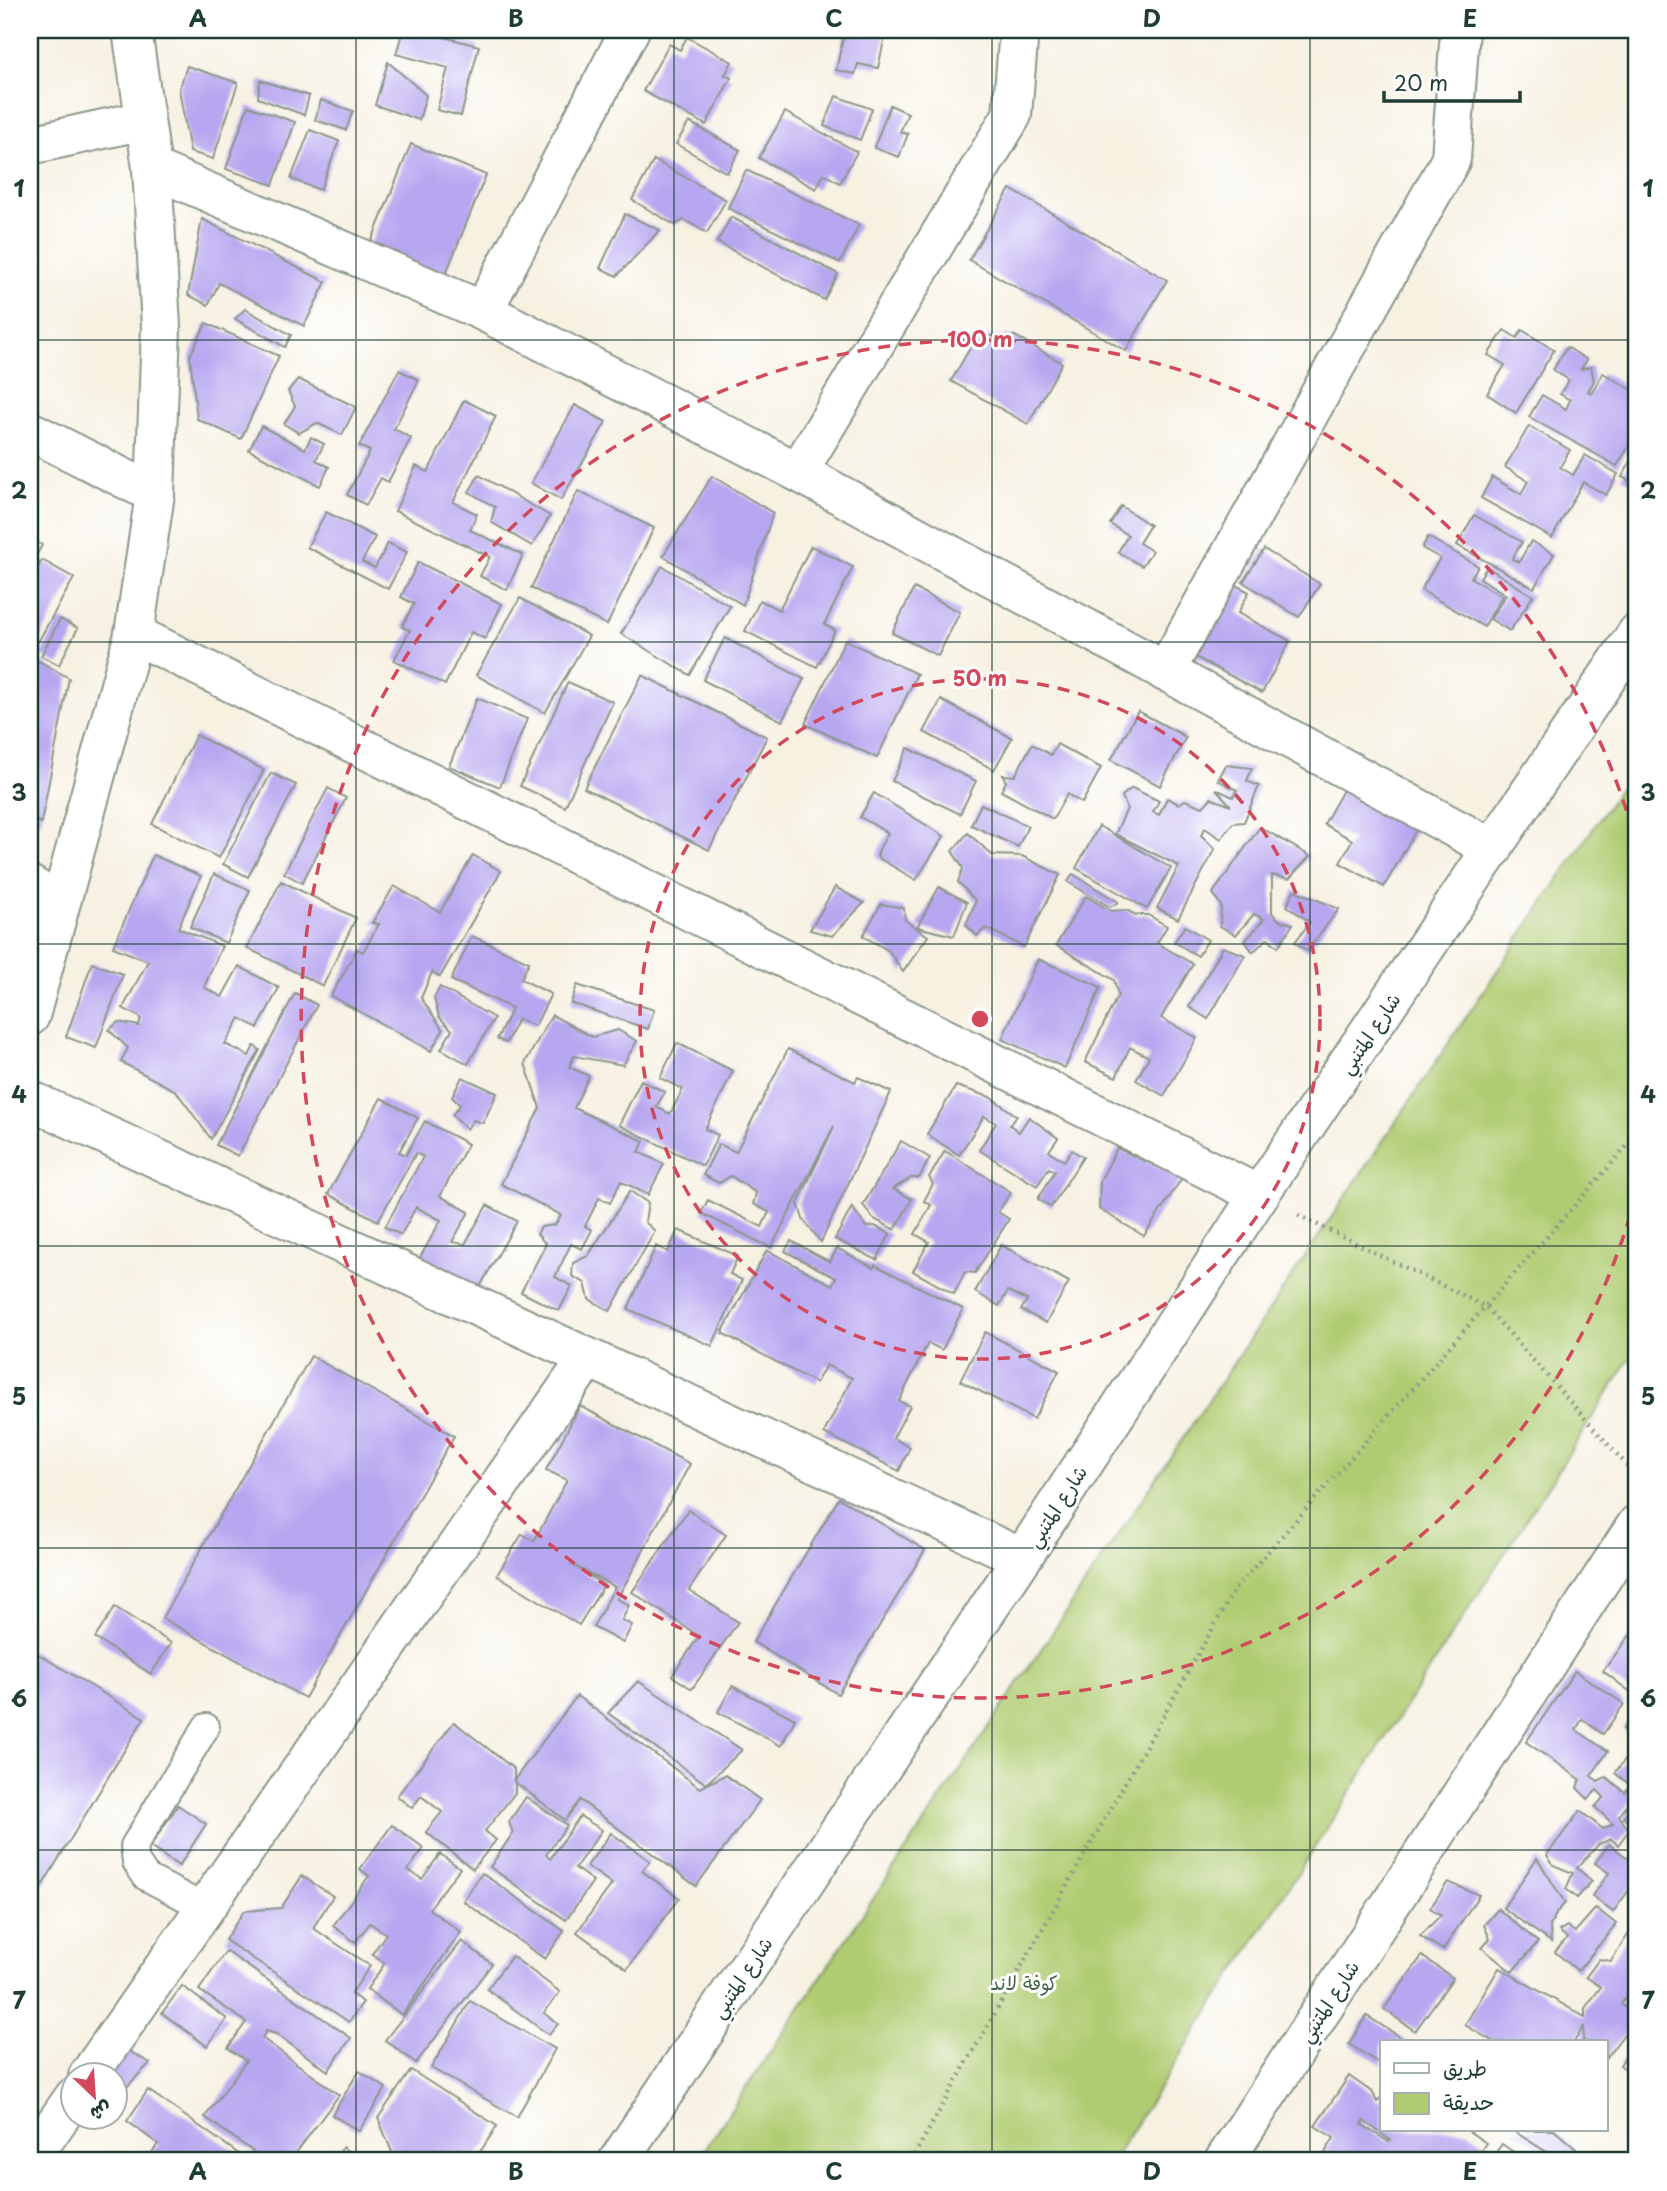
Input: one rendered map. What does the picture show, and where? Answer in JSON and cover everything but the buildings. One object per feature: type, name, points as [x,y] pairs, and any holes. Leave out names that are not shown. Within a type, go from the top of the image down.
[{"type":"street","points":[[30,1016],[45,895],[134,634],[155,494],[161,327],[152,168],[132,30]]},
{"type":"street","points":[[483,312],[630,30]]},
{"type":"street","points":[[798,472],[1012,115],[1020,30]]},
{"type":"street","points":[[1165,672],[1451,159],[1460,30]]},
{"type":"street","points":[[30,145],[145,120]]},
{"type":"street","points":[[152,168],[483,312],[798,472],[1493,849]]},
{"type":"street","points":[[30,431],[155,494]]},
{"type":"street","name":"شارع المتنبي","points":[[618,2161],[1022,1558],[1259,1195],[1637,633]]},
{"type":"street","points":[[134,634],[1259,1195]]},
{"type":"street","points":[[30,1100],[1022,1558]]},
{"type":"street","points":[[98,2062],[588,1358]]},
{"type":"street","name":"شارع المتنبي","points":[[1224,2161],[1637,1524]]},
{"type":"street","points":[[30,2160],[60,2117]]},
{"type":"lane","points":[[205,1908],[146,1877],[136,1862],[134,1846],[206,1727]]},
{"type":"path","points":[[911,2161],[1235,1589],[1637,1135]]},
{"type":"path","points":[[1259,1195],[1486,1307],[1637,1477]]},
{"type":"green space","name":"كوفة لاند","points":[[1637,763],[1637,1348],[1112,2161],[697,2161]]}]
